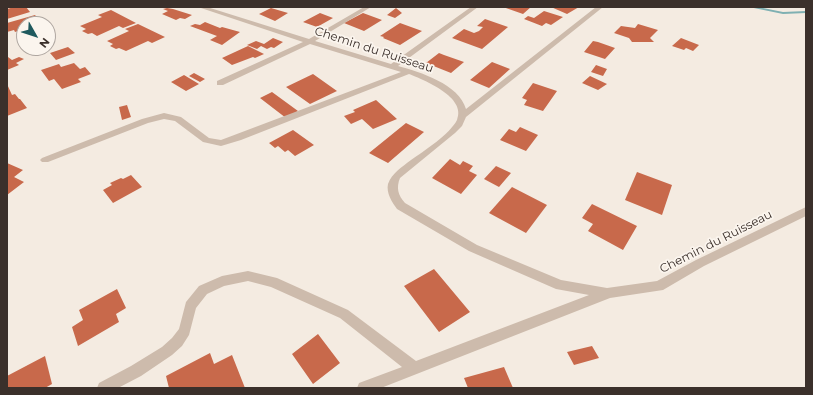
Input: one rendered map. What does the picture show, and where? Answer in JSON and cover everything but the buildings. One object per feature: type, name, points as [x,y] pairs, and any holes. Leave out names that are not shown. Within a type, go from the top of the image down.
[{"type":"street","name":"Chemin du Ruisseau","points":[[201,7],[407,72],[432,81],[452,93],[463,108],[462,119],[454,130],[397,176],[392,184],[392,192],[395,199],[401,206],[473,248],[560,285],[607,293],[659,286],[700,263],[806,212]]},
{"type":"street","points":[[220,83],[309,42],[368,7]]},
{"type":"street","points":[[391,67],[475,7]]},
{"type":"street","points":[[462,116],[600,7]]},
{"type":"street","points":[[45,160],[145,121],[164,116],[178,119],[206,140],[221,143],[238,138],[407,72]]},
{"type":"street","points":[[104,388],[136,371],[168,351],[178,342],[185,331],[190,306],[203,290],[222,281],[248,276],[273,282],[344,314],[414,368]]},
{"type":"street","points":[[364,388],[380,385],[414,368],[607,293]]},
{"type":"waterway","points":[[751,7],[783,13],[806,12]]}]
